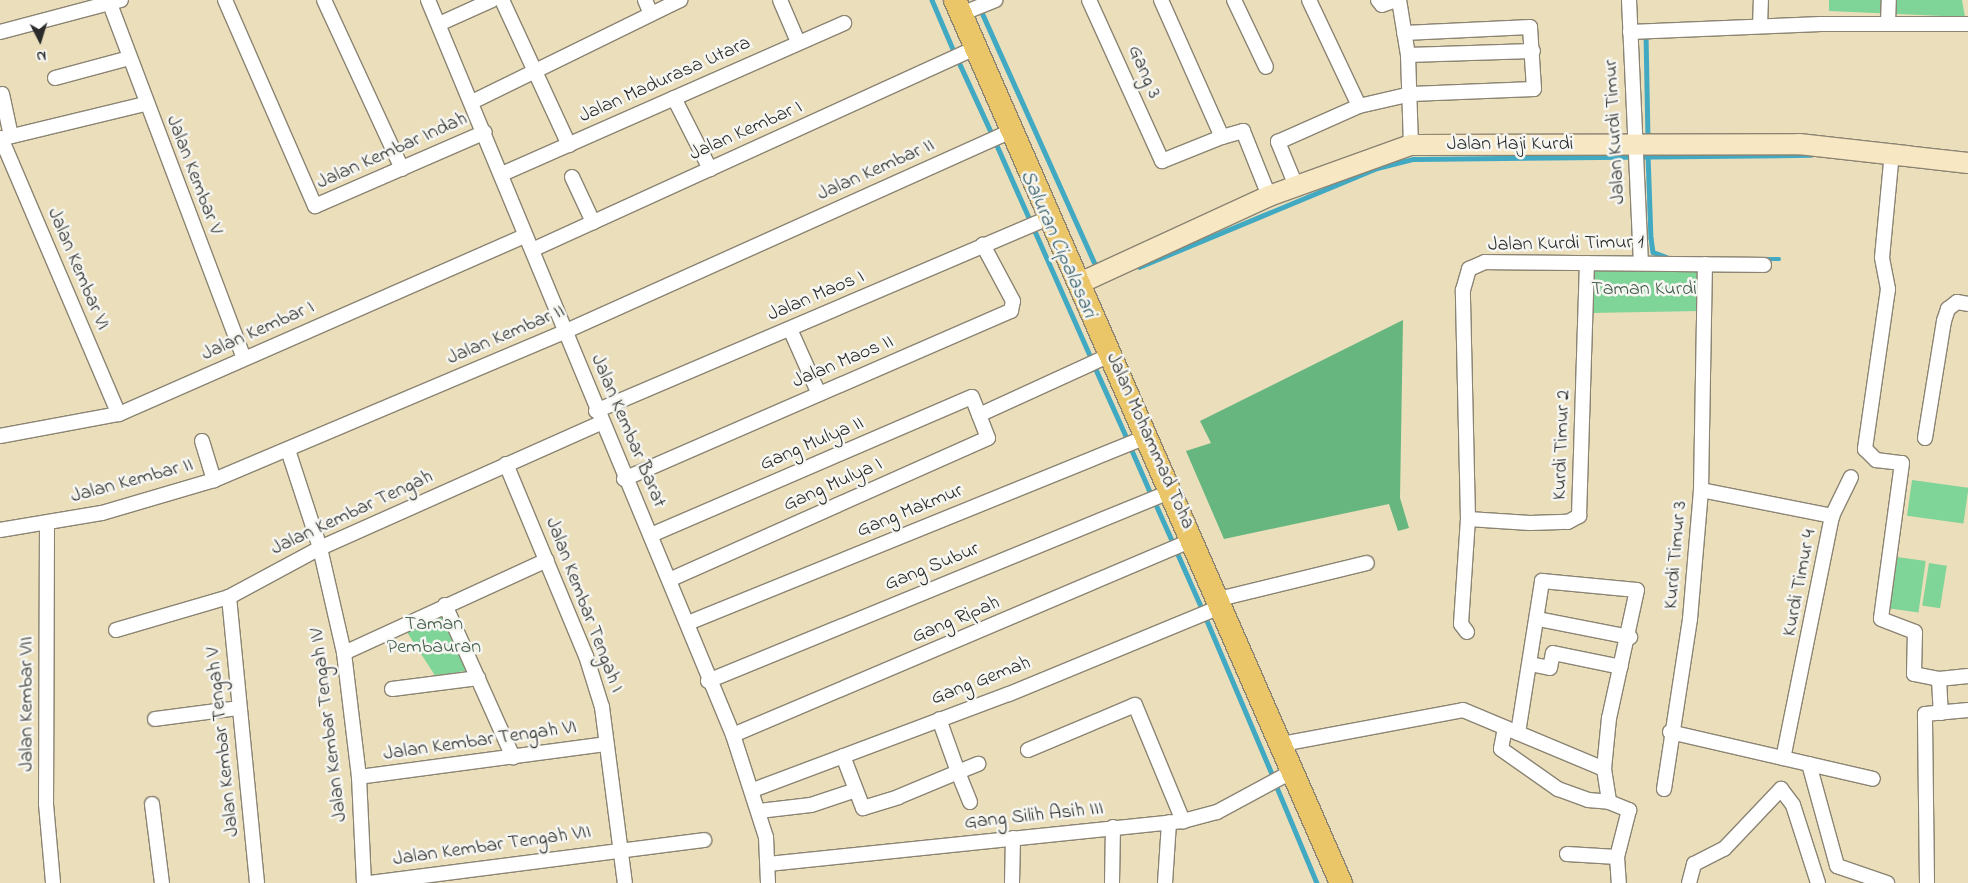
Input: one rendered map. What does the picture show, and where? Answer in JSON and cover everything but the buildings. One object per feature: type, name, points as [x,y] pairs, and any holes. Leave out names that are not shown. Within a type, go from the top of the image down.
[{"type":"main road","name":"Jalan Mohammad Toha","points":[[958,7],[1012,131],[1042,221],[1080,283],[1112,354],[1139,440],[1172,491],[1341,883]]},
{"type":"street","name":"Jalan Kembar Indah","points":[[225,0],[316,206],[485,132]]},
{"type":"street","points":[[324,0],[402,169]]},
{"type":"street","name":"Jalan Kembar Barat","points":[[428,0],[485,132],[525,236],[624,479],[694,621],[708,681],[733,735],[759,811],[768,864],[768,883]]},
{"type":"street","points":[[439,24],[492,0]]},
{"type":"street","points":[[502,0],[536,68],[568,145]]},
{"type":"street","points":[[645,0],[651,14]]},
{"type":"street","points":[[472,102],[536,68],[680,0]]},
{"type":"street","points":[[780,0],[798,42]]},
{"type":"street","points":[[958,7],[995,0]]},
{"type":"street","name":"Gang 3","points":[[1089,0],[1162,161],[1222,138]]},
{"type":"street","points":[[1161,0],[1222,138],[1243,131],[1269,196]]},
{"type":"street","points":[[1234,0],[1266,67]]},
{"type":"street","points":[[1309,0],[1358,106]]},
{"type":"street","points":[[1378,0],[1382,5],[1397,0],[1408,54],[1411,94],[1411,144]]},
{"type":"street","name":"Jalan Kurdi Timur","points":[[1629,0],[1641,262]]},
{"type":"street","points":[[1760,26],[1761,0]]},
{"type":"street","points":[[1888,23],[1889,0]]},
{"type":"street","points":[[0,32],[116,2]]},
{"type":"street","name":"Jalan Kembar V","points":[[116,2],[129,58],[145,104],[244,359]]},
{"type":"street","name":"Jalan Madurasa Utara","points":[[502,174],[844,23]]},
{"type":"street","points":[[1630,32],[1760,26],[1888,23],[1968,24]]},
{"type":"street","points":[[1296,186],[1278,142],[1358,106],[1411,94],[1532,91],[1532,29],[1528,26],[1404,32]]},
{"type":"street","name":"Jalan Kembar I","points":[[532,250],[976,48]]},
{"type":"street","points":[[1408,54],[1533,51]]},
{"type":"street","points":[[55,78],[129,58]]},
{"type":"street","name":"Jalan Kembar VI","points":[[2,94],[4,138],[119,414]]},
{"type":"street","points":[[674,98],[710,169]]},
{"type":"street","points":[[4,138],[145,104]]},
{"type":"street","name":"Jalan Kembar II","points":[[0,530],[47,524],[214,480],[564,332],[1012,131]]},
{"type":"street","name":"Jalan Haji Kurdi","points":[[1080,283],[1269,196],[1411,144],[1635,152],[1799,144],[1968,163]]},
{"type":"street","points":[[1892,155],[1882,266],[1888,289],[1865,449],[1876,460],[1902,463],[1881,619],[1886,624],[1914,629],[1913,673],[1939,679],[1968,676]]},
{"type":"street","points":[[572,177],[593,222]]},
{"type":"street","name":"Jalan Maos I","points":[[599,417],[790,329],[1042,221]]},
{"type":"street","name":"Jalan Kembar I","points":[[0,436],[119,414],[525,236]]},
{"type":"street","name":"Jalan Maos II","points":[[624,479],[1011,311],[1013,301],[984,245]]},
{"type":"street","name":"Jalan Kurdi Timur 1","points":[[1468,519],[1463,290],[1469,269],[1485,262],[1641,262],[1764,265]]},
{"type":"street","name":"Kurdi Timur 2","points":[[1468,519],[1530,523],[1568,522],[1579,516],[1587,263]]},
{"type":"street","name":"Kurdi Timur 3","points":[[1664,789],[1670,732],[1690,619],[1701,490],[1705,264]]},
{"type":"street","points":[[1925,438],[1944,321],[1948,309],[1958,302],[1968,304]]},
{"type":"street","points":[[790,329],[819,394]]},
{"type":"street","points":[[979,415],[1112,354]]},
{"type":"street","name":"Gang Mulya II","points":[[651,535],[972,397],[979,415]]},
{"type":"street","name":"Gang Mulya I","points":[[672,579],[988,438],[979,415]]},
{"type":"street","name":"Jalan Kembar Tengah","points":[[116,630],[229,597],[320,548],[506,464],[599,417]]},
{"type":"street","name":"Gang Makmur","points":[[694,621],[1139,440]]},
{"type":"street","points":[[202,441],[214,480]]},
{"type":"street","name":"Jalan Kembar Tengah IV","points":[[288,450],[320,548],[344,653],[358,777],[364,883]]},
{"type":"street","name":"Jalan Kembar Tengah I","points":[[506,464],[586,656],[602,706],[625,883]]},
{"type":"street","points":[[1832,516],[1851,477]]},
{"type":"street","name":"Kurdi Timur 4","points":[[1701,490],[1832,516],[1783,758]]},
{"type":"street","name":"Gang Subur","points":[[708,681],[1172,491]]},
{"type":"street","points":[[1467,632],[1461,624],[1468,519]]},
{"type":"street","name":"Jalan Kembar VII","points":[[47,524],[46,804],[53,883]]},
{"type":"street","name":"Gang Ripah","points":[[733,735],[1194,540]]},
{"type":"street","points":[[344,653],[445,605],[547,560]]},
{"type":"street","name":"Gang Gemah","points":[[753,790],[939,719],[1221,603],[1367,563]]},
{"type":"street","points":[[1609,802],[1604,769],[1609,718],[1630,637],[1639,593],[1544,579],[1530,664],[1512,730],[1501,749],[1558,789],[1588,800],[1609,802],[1629,810],[1617,857],[1619,883]]},
{"type":"street","name":"Jalan Kembar Tengah V","points":[[229,597],[238,708],[257,883]]},
{"type":"street","points":[[445,605],[513,757]]},
{"type":"street","points":[[1538,619],[1630,637]]},
{"type":"street","points":[[1530,664],[1550,668],[1553,654],[1621,667]]},
{"type":"street","points":[[392,689],[478,678]]},
{"type":"street","points":[[1939,679],[1941,713]]},
{"type":"street","points":[[1028,750],[1136,705],[1183,821]]},
{"type":"street","points":[[155,719],[238,708]]},
{"type":"street","points":[[1282,744],[1463,710],[1604,769]]},
{"type":"street","points":[[1927,883],[1925,714],[1968,710]]},
{"type":"street","points":[[939,719],[970,802]]},
{"type":"street","points":[[1670,732],[1873,779]]},
{"type":"street","name":"Jalan Kembar Tengah VI","points":[[358,777],[606,744]]},
{"type":"street","points":[[843,756],[863,808],[978,764]]},
{"type":"street","points":[[1809,764],[1837,866],[1887,883]]},
{"type":"street","name":"Gang Silih Asih III","points":[[768,864],[1183,821],[1217,812],[1293,771]]},
{"type":"street","points":[[1688,883],[1694,864],[1724,849],[1781,789],[1793,805],[1818,883]]},
{"type":"street","points":[[759,811],[811,805],[856,790]]},
{"type":"street","points":[[152,804],[162,883]]},
{"type":"street","points":[[1165,883],[1169,822]]},
{"type":"street","points":[[1112,883],[1113,827]]},
{"type":"street","points":[[1012,883],[1013,838]]},
{"type":"street","name":"Jalan Kembar Tengah VII","points":[[368,883],[620,848],[704,840]]},
{"type":"street","points":[[1567,854],[1617,857]]},
{"type":"green space","points":[[1829,0],[1962,0],[1965,17],[1829,11]]},
{"type":"green space","name":"Taman Kurdi","points":[[1699,266],[1700,311],[1590,313],[1589,268]]},
{"type":"green space","points":[[1403,320],[1400,498],[1409,528],[1398,531],[1389,504],[1224,539],[1186,451],[1211,443],[1200,421]]},
{"type":"green space","points":[[1912,480],[1968,488],[1963,524],[1907,516]]},
{"type":"green space","points":[[1897,557],[1926,561],[1918,613],[1890,608]]},
{"type":"green space","points":[[1929,563],[1947,566],[1940,608],[1922,605]]},
{"type":"green space","name":"Taman Pembauran","points":[[444,607],[473,669],[436,677],[403,626]]},
{"type":"waterway","name":"Saluran Cipalasari","points":[[932,0],[955,54]]},
{"type":"waterway","points":[[980,8],[1098,270]]},
{"type":"waterway","points":[[1646,34],[1648,139]]},
{"type":"waterway","name":"Saluran Cipalasari","points":[[958,60],[993,136]]},
{"type":"waterway","name":"Saluran Cipalasari","points":[[995,141],[1092,360]]},
{"type":"waterway","points":[[1648,154],[1653,252],[1666,257]]},
{"type":"waterway","points":[[1139,267],[1377,168],[1414,159],[1811,155]]},
{"type":"waterway","points":[[1761,259],[1779,259]]},
{"type":"waterway","name":"Saluran Cipalasari","points":[[1094,365],[1129,443]]},
{"type":"waterway","name":"Saluran Cipalasari","points":[[1130,446],[1152,496]]},
{"type":"waterway","name":"Saluran Cipalasari","points":[[1154,500],[1174,545]]},
{"type":"waterway","name":"Saluran Cipalasari","points":[[1176,550],[1203,611]]},
{"type":"waterway","name":"Saluran Cipalasari","points":[[1205,616],[1273,776]]},
{"type":"waterway","name":"Saluran Cipalasari","points":[[1276,785],[1317,883]]}]
